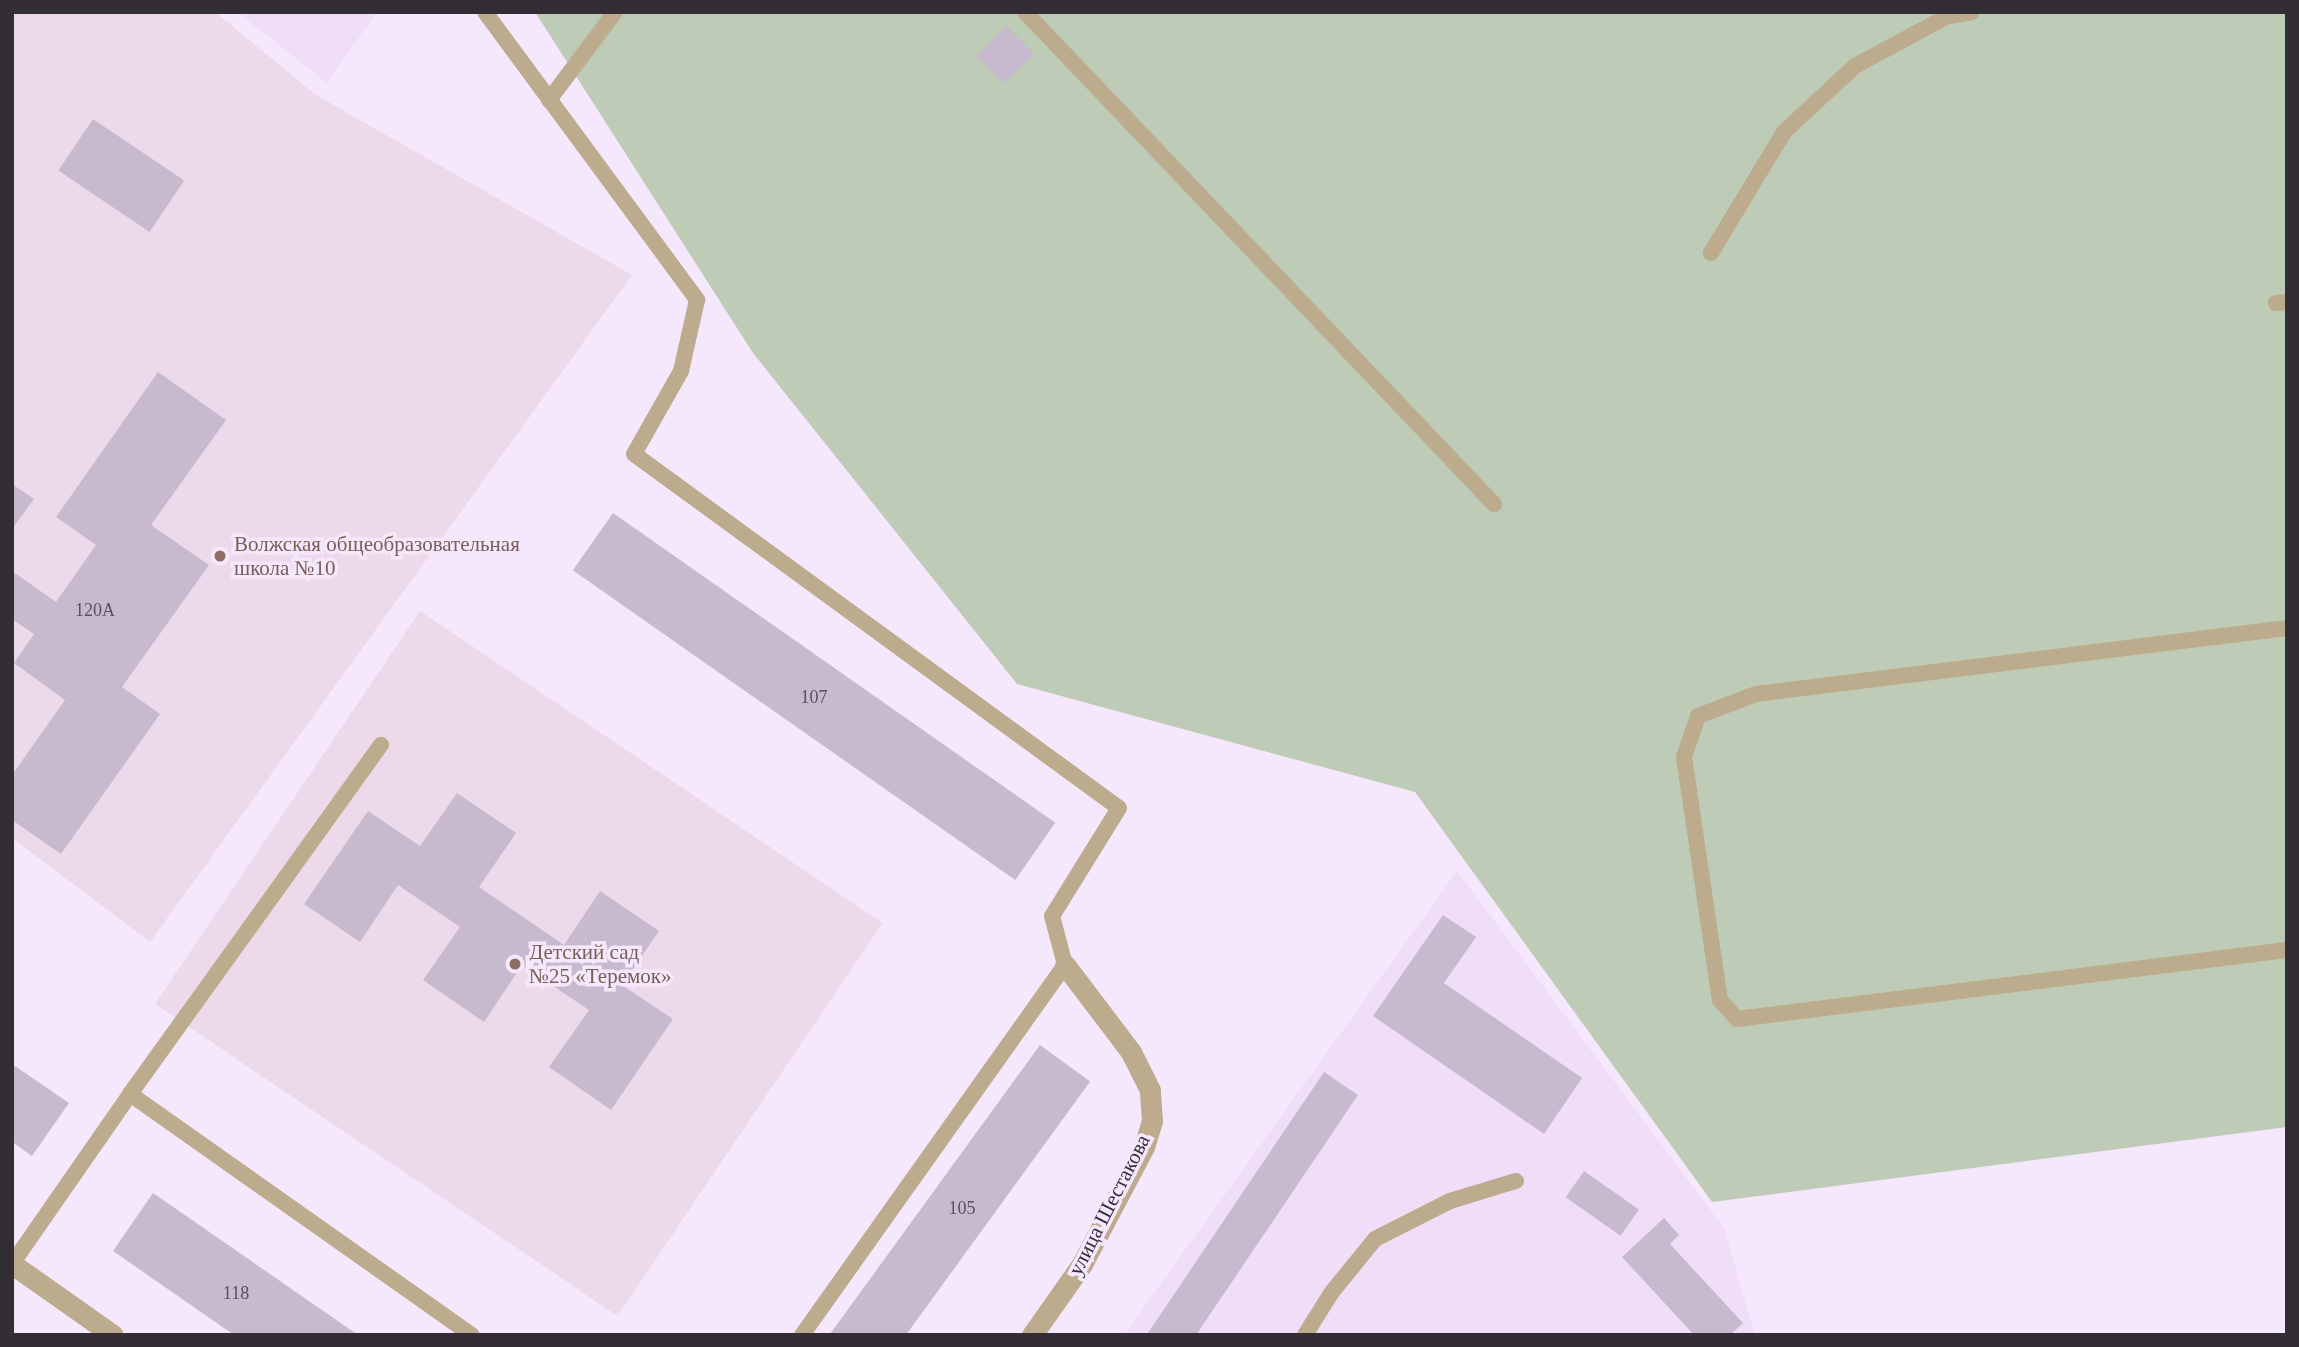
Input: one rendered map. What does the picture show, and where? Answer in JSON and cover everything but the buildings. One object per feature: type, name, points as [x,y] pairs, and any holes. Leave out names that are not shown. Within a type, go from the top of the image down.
[{"type":"street","name":"улица Шестакова","points":[[1032,1335],[1082,1264],[1144,1147],[1152,1121],[1150,1090],[1131,1052],[1065,965]]},
{"type":"street","points":[[12,1264],[113,1335]]},
{"type":"lane","points":[[485,12],[697,300],[681,371],[634,454],[1119,808],[1052,916],[1065,965],[802,1335]]},
{"type":"lane","points":[[549,100],[615,12]]},
{"type":"lane","points":[[1026,12],[1494,504]]},
{"type":"lane","points":[[1711,253],[1784,132],[1855,66],[1948,16],[1972,12]]},
{"type":"lane","points":[[2287,628],[1756,694],[1698,716],[1684,757],[1720,1000],[1737,1019],[2287,950]]},
{"type":"lane","points":[[12,1264],[130,1094],[381,745]]},
{"type":"lane","points":[[130,1094],[472,1335]]},
{"type":"lane","points":[[1305,1335],[1332,1292],[1375,1239],[1450,1202],[1516,1181]]},
{"type":"shaded area","name":"Волжская общеобразовательная школа №10","points":[[12,12],[215,12],[316,95],[632,275],[150,942],[12,838]]},
{"type":"shaded area","points":[[237,12],[377,12],[327,83]]},
{"type":"shaded area","name":"Детский сад №25 «Теремок»","points":[[420,611],[883,923],[618,1316],[155,1004]]},
{"type":"shaded area","points":[[1457,871],[1724,1228],[1755,1335],[1124,1335]]},
{"type":"green space","points":[[535,12],[2287,12],[2287,1127],[1712,1202],[1415,792],[1017,684],[753,353]]},
{"type":"place","name":"Волжская общеобразовательная школа №10","points":[[220,556]]},
{"type":"place","name":"Детский сад №25 «Теремок»","points":[[515,964]]}]
